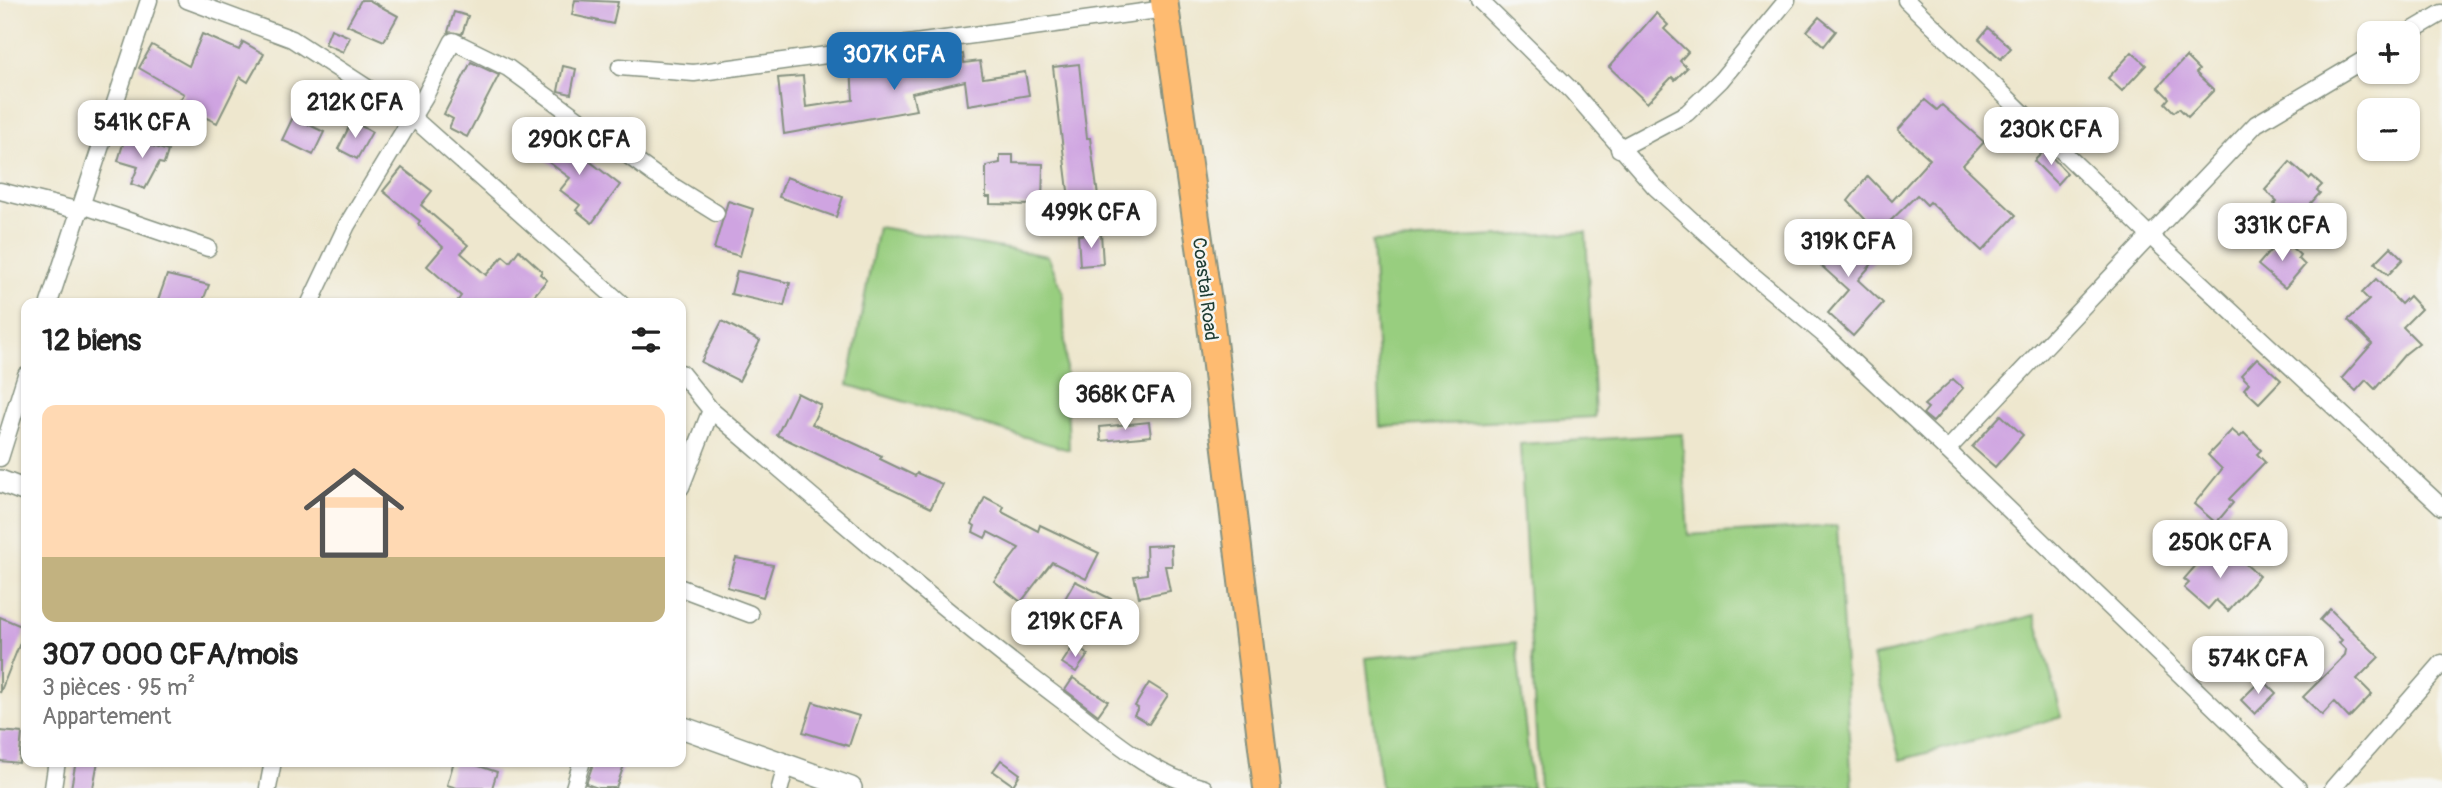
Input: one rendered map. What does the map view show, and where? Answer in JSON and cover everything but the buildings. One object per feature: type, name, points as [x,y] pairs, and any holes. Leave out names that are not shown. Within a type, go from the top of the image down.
[{"type":"main road","name":"Coastal Road","points":[[1164,4],[1209,308],[1267,788]]},
{"type":"street","points":[[51,298],[149,0]]},
{"type":"street","points":[[187,0],[292,39],[412,117],[615,298]]},
{"type":"street","points":[[1479,0],[1572,91],[1619,149],[1682,212],[1823,334],[2298,788]]},
{"type":"street","points":[[1619,149],[1687,113],[1721,80],[1787,0]]},
{"type":"street","points":[[1906,0],[2148,234],[2442,507]]},
{"type":"street","points":[[620,67],[694,73],[1164,4]]},
{"type":"street","points":[[2420,26],[2442,13]]},
{"type":"street","points":[[312,298],[347,225],[412,117],[453,41],[508,68],[655,175],[716,213]]},
{"type":"street","points":[[1947,450],[2148,234],[2256,124],[2357,64]]},
{"type":"street","points":[[0,191],[81,208],[208,248]]},
{"type":"street","points":[[686,379],[711,410],[980,639],[1143,761],[1182,783],[1204,788]]},
{"type":"street","points":[[0,458],[21,391]]},
{"type":"street","points":[[686,474],[711,410]]},
{"type":"street","points":[[0,481],[21,489]]},
{"type":"street","points":[[686,590],[750,614]]},
{"type":"street","points":[[2333,788],[2442,663]]},
{"type":"street","points":[[686,729],[851,788]]},
{"type":"street","points":[[780,788],[786,765]]},
{"type":"street","points":[[53,788],[56,767]]},
{"type":"street","points":[[268,788],[272,767]]},
{"type":"street","points":[[574,788],[580,767]]},
{"type":"green space","points":[[878,227],[1048,256],[1063,292],[1069,450],[848,385]]},
{"type":"green space","points":[[1586,232],[1595,417],[1381,427],[1372,242]]},
{"type":"green space","points":[[1682,434],[1688,535],[1837,526],[1852,788],[1539,788],[1520,444]]},
{"type":"green space","points":[[2035,615],[2062,717],[1900,760],[1873,657]]},
{"type":"green space","points":[[1516,642],[1532,788],[1381,788],[1366,658]]}]
